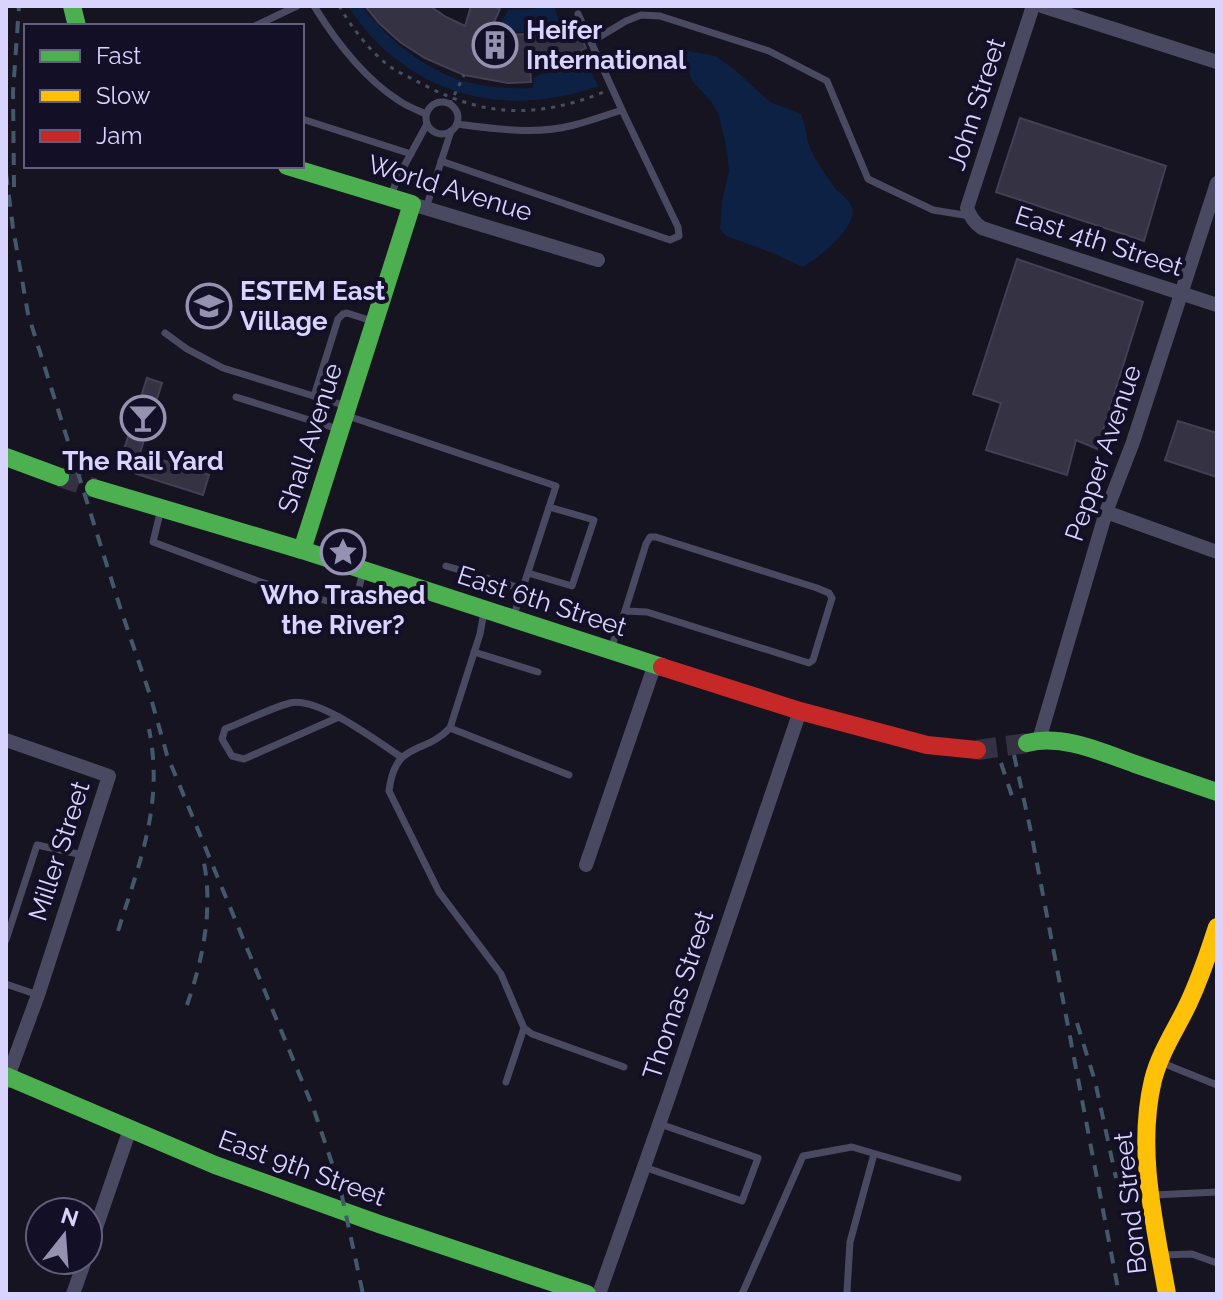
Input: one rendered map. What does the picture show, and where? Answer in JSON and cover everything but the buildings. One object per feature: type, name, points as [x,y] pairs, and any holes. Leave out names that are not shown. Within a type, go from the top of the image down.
[{"type":"street","name":"John Street","points":[[970,216],[967,208],[1033,6]]},
{"type":"street","points":[[1042,6],[1217,62]]},
{"type":"street","name":"World Avenue","points":[[294,168],[598,260]]},
{"type":"street","name":"Pepper Avenue","points":[[1033,741],[1106,512],[1212,212],[1217,183]]},
{"type":"street","name":"Shall Avenue","points":[[302,550],[374,321],[419,206]]},
{"type":"street","name":"East 4th Street","points":[[970,216],[982,228],[1217,305]]},
{"type":"street","points":[[6,457],[60,477]]},
{"type":"street","name":"East 6th Street","points":[[94,488],[302,550],[800,711],[927,745],[977,750]]},
{"type":"street","points":[[1106,512],[1217,552]]},
{"type":"street","points":[[586,865],[655,664]]},
{"type":"street","name":"Thomas Street","points":[[599,1294],[800,711]]},
{"type":"street","name":"Miller Street","points":[[6,740],[109,776],[38,995],[7,1078]]},
{"type":"street","points":[[1033,741],[1087,747],[1217,792]]},
{"type":"street","name":"Bond Street","points":[[1167,1294],[1147,1163],[1145,1131],[1148,1104],[1160,1062],[1191,998],[1217,927]]},
{"type":"street","name":"East 9th Street","points":[[7,1078],[215,1165],[555,1289],[587,1294]]},
{"type":"street","points":[[104,1205],[130,1129]]},
{"type":"lane","points":[[259,24],[297,6]]},
{"type":"lane","points":[[314,6],[334,38],[363,71],[397,100],[426,114]]},
{"type":"lane","points":[[441,161],[670,240],[679,236],[678,227],[578,14]]},
{"type":"lane","points":[[591,42],[641,15],[660,16],[769,51],[827,81],[868,179],[933,210],[970,216]]},
{"type":"lane","points":[[391,197],[396,181],[427,124],[426,114],[431,106],[452,100],[457,124],[451,131],[441,161],[419,206]]},
{"type":"lane","points":[[457,124],[537,130],[572,126],[622,110]]},
{"type":"lane","points":[[304,120],[411,154]]},
{"type":"lane","points":[[427,124],[435,132],[443,134],[451,131]]},
{"type":"lane","points":[[314,396],[338,319],[347,313],[374,321]]},
{"type":"lane","points":[[165,333],[223,368],[314,396],[344,417]]},
{"type":"lane","points":[[236,397],[344,417],[556,486],[514,618]]},
{"type":"lane","points":[[161,507],[153,542],[261,582],[327,601],[357,597],[363,570]]},
{"type":"lane","points":[[528,573],[572,586],[594,520],[549,507]]},
{"type":"lane","points":[[610,650],[650,537],[817,588],[829,593],[832,598],[813,660],[809,663],[647,612],[625,611]]},
{"type":"lane","points":[[446,566],[523,589]]},
{"type":"lane","points":[[485,609],[450,728],[442,736],[401,757],[390,779],[389,791],[439,892],[501,974],[524,1028],[532,1034],[624,1067]]},
{"type":"lane","points":[[474,652],[538,672]]},
{"type":"lane","points":[[339,717],[244,759],[232,756],[222,739],[225,729],[292,702],[307,703],[339,717],[401,757]]},
{"type":"lane","points":[[450,728],[569,775]]},
{"type":"lane","points":[[6,940],[37,845],[83,855]]},
{"type":"lane","points":[[6,984],[38,995]]},
{"type":"lane","points":[[506,1082],[524,1028]]},
{"type":"lane","points":[[1160,1062],[1217,1085]]},
{"type":"lane","points":[[644,1167],[742,1201],[758,1158],[660,1124]]},
{"type":"lane","points":[[742,1294],[803,1156],[852,1147],[958,1178]]},
{"type":"lane","points":[[848,1294],[850,1242],[874,1154]]},
{"type":"lane","points":[[1152,1196],[1217,1192]]},
{"type":"lane","points":[[1160,1255],[1192,1254],[1217,1263]]},
{"type":"path","points":[[339,6],[352,27],[393,68],[452,100],[482,108],[535,111],[561,107],[612,89]]},
{"type":"path","points":[[502,12],[505,6],[532,6]]},
{"type":"path","points":[[452,100],[464,75]]},
{"type":"water","points":[[348,6],[362,6],[381,28],[415,57],[454,78],[493,87],[533,88],[534,78],[539,75],[588,66],[598,86],[562,96],[526,100],[491,99],[458,92],[426,79],[397,60],[371,36]]},
{"type":"water","points":[[554,6],[561,27],[521,32],[497,31],[508,10]]},
{"type":"water","points":[[688,51],[715,56],[770,102],[801,114],[816,160],[835,188],[851,204],[852,215],[843,233],[802,267],[726,236],[720,229],[729,171],[727,151],[719,115],[693,82],[683,59]]},
{"type":"tunnel","points":[[60,477],[94,488]]},
{"type":"tunnel","points":[[977,750],[1027,743]]},
{"type":"railway","points":[[14,187],[13,92],[19,6]]},
{"type":"railway","points":[[6,173],[28,314],[167,755],[314,1110],[340,1187],[363,1294]]},
{"type":"railway","points":[[118,931],[152,807],[154,782],[149,729]]},
{"type":"railway","points":[[1014,755],[1119,1294]]},
{"type":"railway","points":[[1001,763],[1012,796]]},
{"type":"railway","points":[[187,1005],[205,933],[207,895],[203,858]]},
{"type":"railway","points":[[1077,1023],[1095,1081],[1116,1178]]},
{"type":"traffic: fast","points":[[72,6],[76,24]]},
{"type":"traffic: fast","points":[[294,168],[412,204],[302,550]]},
{"type":"traffic: fast","points":[[6,457],[60,477]]},
{"type":"traffic: fast","points":[[94,488],[302,550],[662,667]]},
{"type":"traffic: fast","points":[[1027,743],[1054,741],[1082,746],[1217,792]]},
{"type":"traffic: fast","points":[[6,1076],[215,1165],[587,1294]]},
{"type":"traffic: slow","points":[[1167,1294],[1149,1188],[1148,1107],[1160,1060],[1193,993],[1217,927]]},
{"type":"traffic: jam","points":[[662,667],[800,711],[927,745],[977,750]]},
{"type":"place","name":"Heifer International","points":[[495,45]]},
{"type":"place","name":"ESTEM East Village","points":[[209,306]]},
{"type":"place","name":"The Rail Yard","points":[[143,418]]},
{"type":"place","name":"Who Trashed the River?","points":[[343,552]]}]
